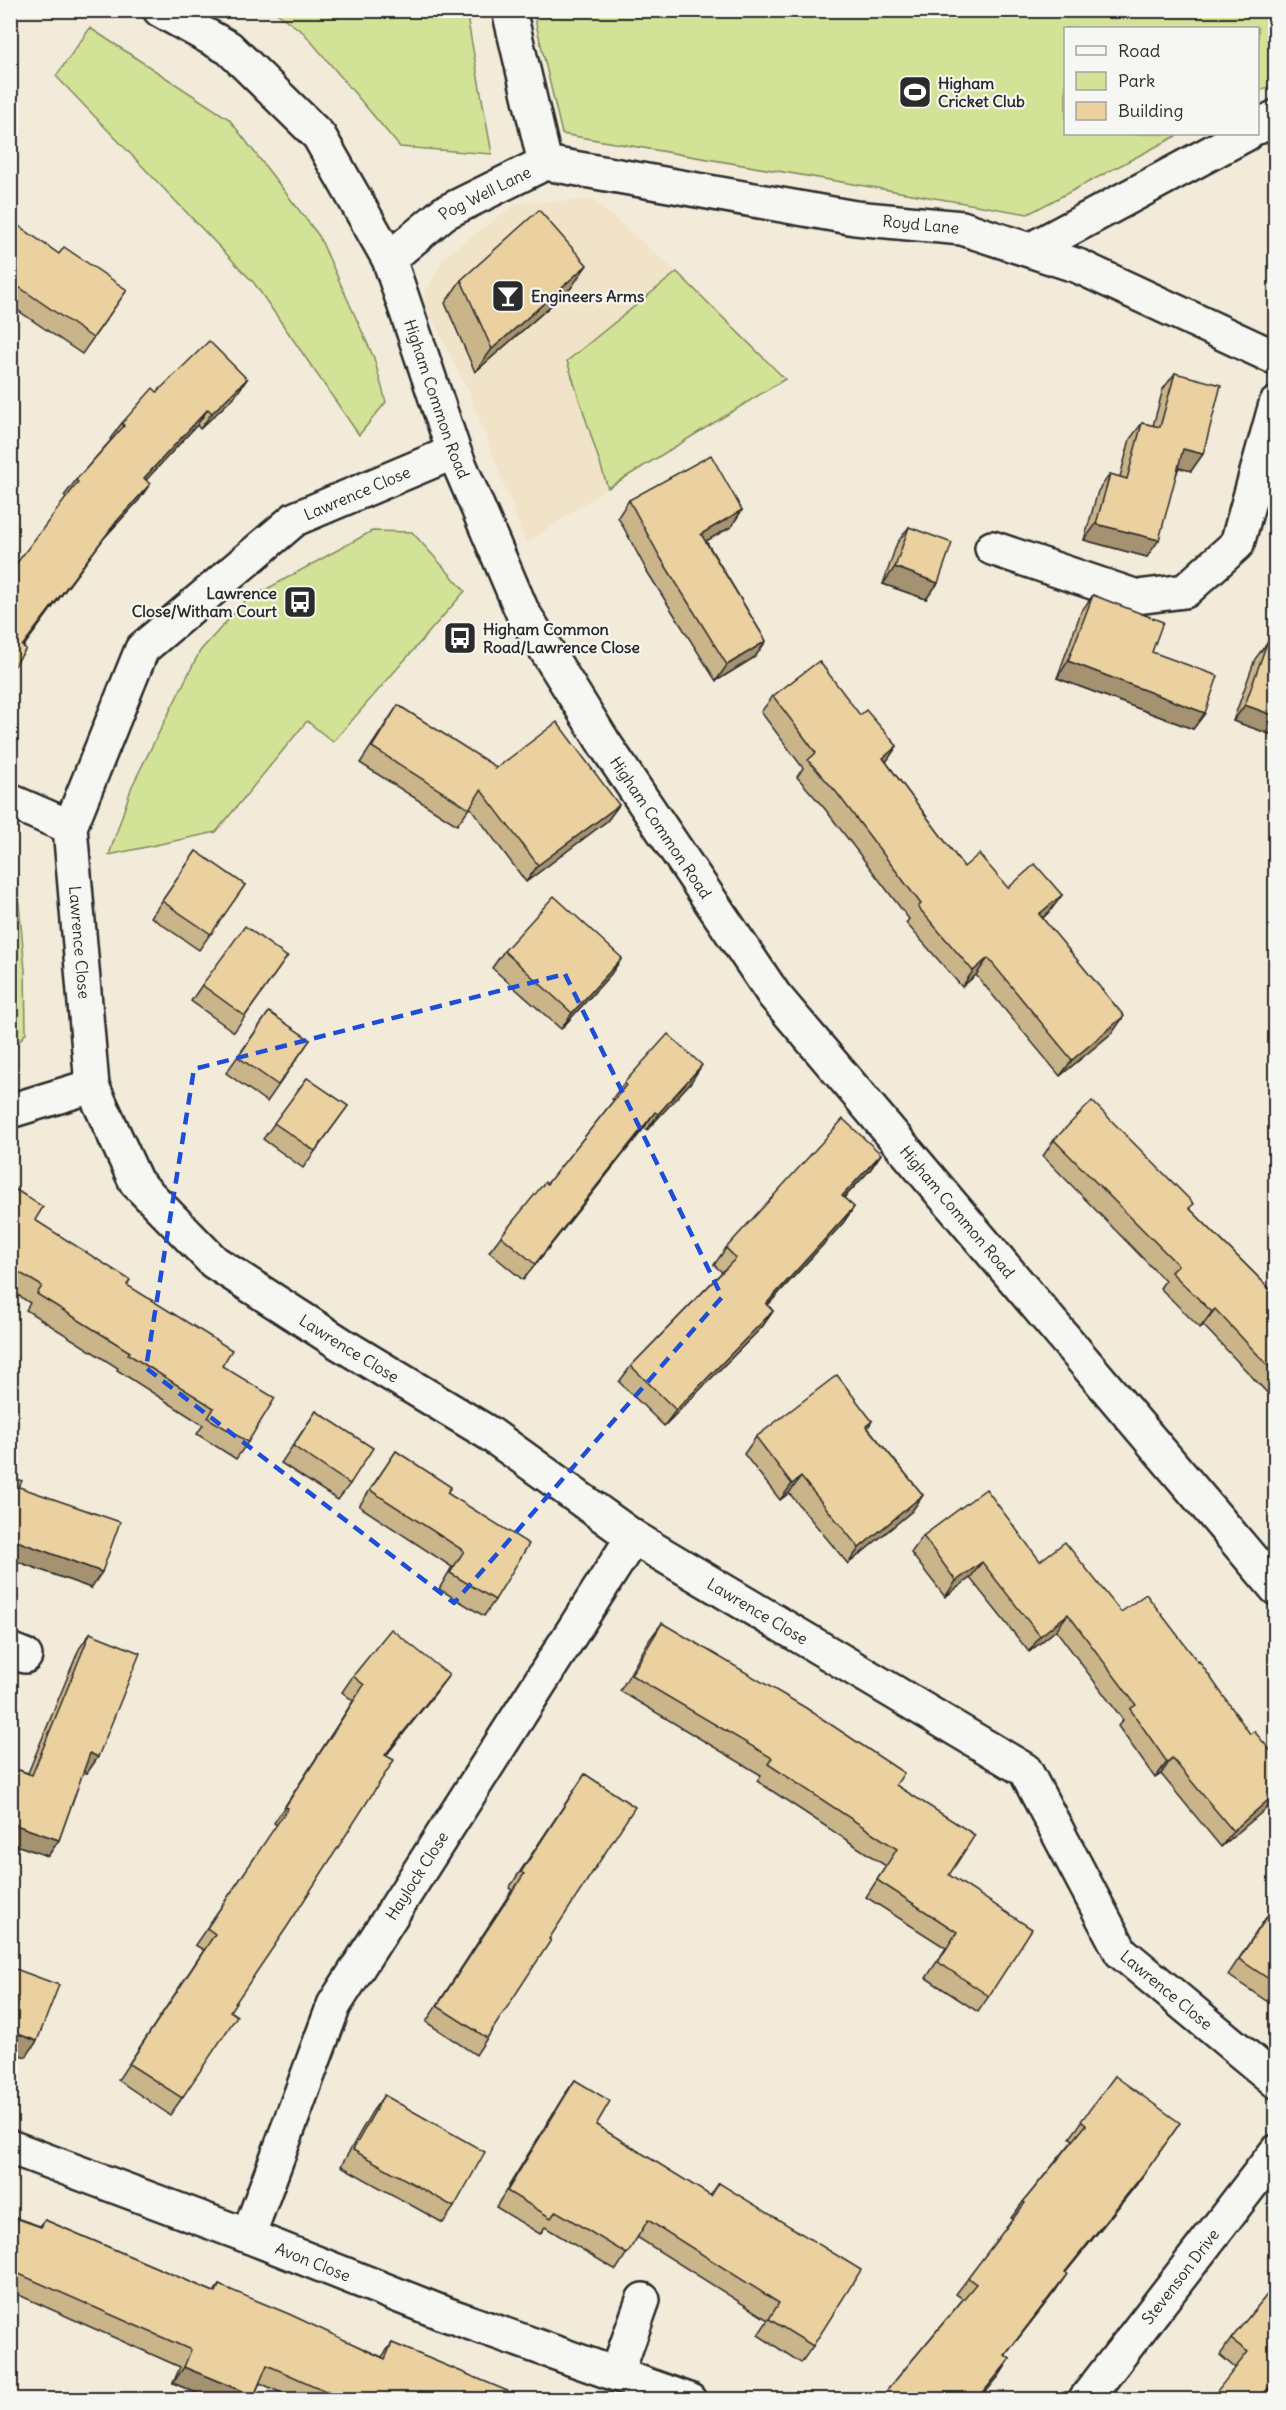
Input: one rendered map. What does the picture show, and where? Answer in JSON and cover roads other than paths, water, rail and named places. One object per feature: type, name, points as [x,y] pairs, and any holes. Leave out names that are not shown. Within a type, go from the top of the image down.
[{"type":"street","name":"Higham Common Road","points":[[160,10],[229,48],[319,136],[389,259],[454,452],[522,611],[604,743],[774,995],[1275,1588]]},
{"type":"street","name":"Pog Well Lane","points":[[389,259],[444,213],[546,163],[509,10]]},
{"type":"street","points":[[1259,126],[1275,117]]},
{"type":"street","points":[[1030,250],[1244,135]]},
{"type":"street","name":"Royd Lane","points":[[546,163],[855,218],[962,228],[1078,266],[1275,358]]},
{"type":"street","points":[[992,548],[1137,597],[1185,591],[1237,544],[1275,404]]},
{"type":"street","name":"Lawrence Close","points":[[454,452],[295,519],[141,650],[70,827],[92,1086],[136,1182],[214,1262],[341,1344],[490,1434],[633,1538],[1025,1770],[1121,1952],[1275,2081]]},
{"type":"street","points":[[10,801],[70,827]]},
{"type":"street","points":[[10,1111],[92,1086]]},
{"type":"street","name":"Haylock Close","points":[[248,2236],[334,2005],[633,1538]]},
{"type":"street","name":"Avon Close","points":[[10,2147],[248,2236],[440,2312],[688,2400]]},
{"type":"street","name":"Stevenson Drive","points":[[1084,2400],[1275,2152]]},
{"type":"street","points":[[617,2373],[643,2300]]},
{"type":"place","name":"Higham Cricket Club","points":[[915,92]]},
{"type":"place","name":"Engineers Arms","points":[[508,296]]},
{"type":"place","name":"Lawrence Close/Witham Court","points":[[300,602]]},
{"type":"place","name":"Higham Common Road/Lawrence Close","points":[[460,638]]}]
